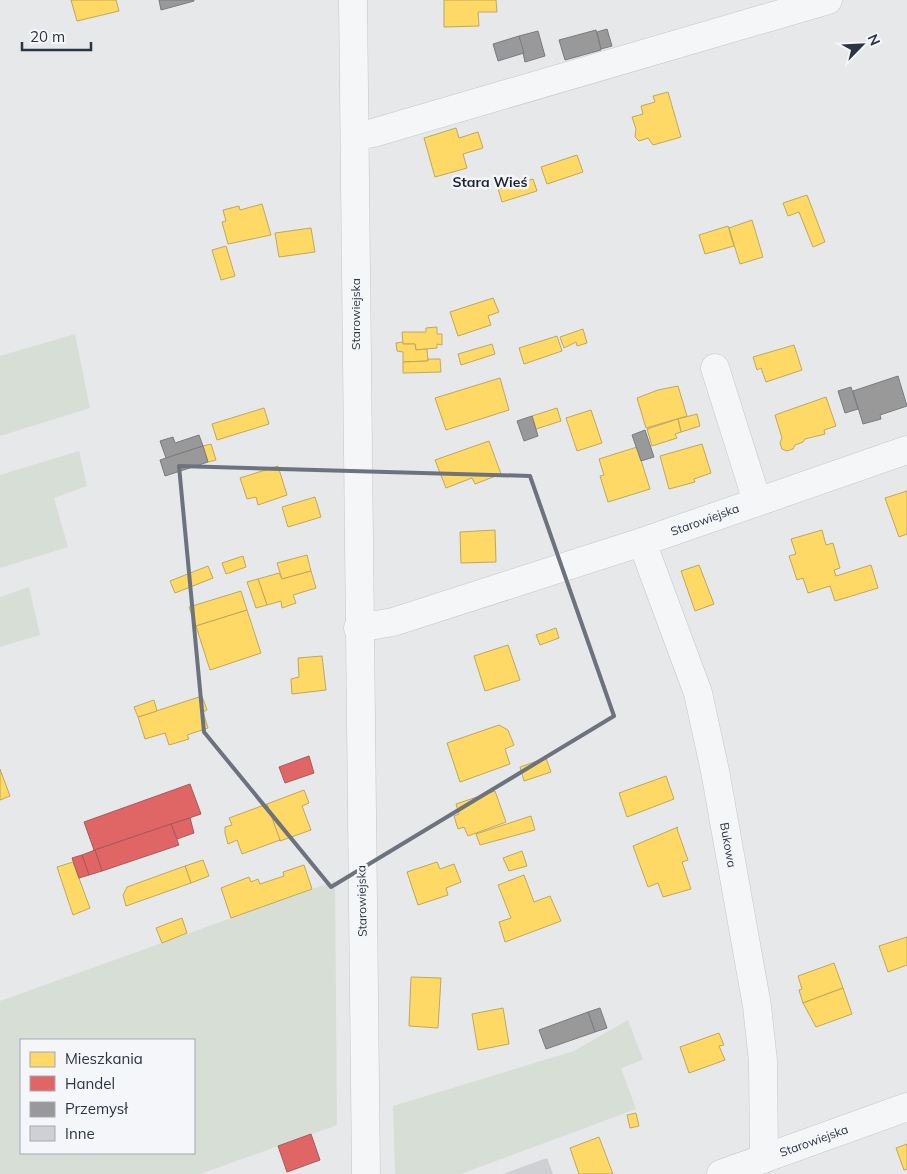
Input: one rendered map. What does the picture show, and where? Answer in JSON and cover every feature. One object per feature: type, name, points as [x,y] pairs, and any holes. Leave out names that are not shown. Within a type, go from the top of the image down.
[{"type":"street","name":"Starowiejska","points":[[353,0],[356,136],[358,628],[366,1174]]},
{"type":"street","points":[[356,136],[372,133],[828,0]]},
{"type":"street","points":[[715,368],[757,501]]},
{"type":"street","name":"Starowiejska","points":[[358,628],[393,622],[642,542],[907,450]]},
{"type":"street","name":"Bukowa","points":[[642,542],[698,693],[715,771],[757,1006],[763,1061],[744,1168]]},
{"type":"street","name":"Starowiejska","points":[[744,1168],[907,1108]]},
{"type":"highlighted area","points":[[179,466],[530,476],[614,716],[331,887],[204,732]]},
{"type":"shaded area","points":[[75,334],[90,408],[0,436],[0,356]]},
{"type":"shaded area","points":[[79,451],[87,486],[54,498],[68,547],[0,568],[0,475]]},
{"type":"shaded area","points":[[29,587],[40,635],[0,647],[0,597]]},
{"type":"shaded area","points":[[335,881],[337,1125],[200,1174],[0,1174],[0,1001]]},
{"type":"shaded area","points":[[628,1020],[643,1060],[621,1068],[636,1109],[461,1174],[395,1174],[393,1106],[574,1051]]},
{"type":"building: Mieszkania","points":[[71,0],[116,0],[119,11],[77,21]]},
{"type":"building: Mieszkania","points":[[444,0],[496,0],[497,12],[478,12],[479,26],[444,27]]},
{"type":"building: Mieszkania","points":[[668,92],[681,137],[653,145],[648,138],[639,141],[635,137],[636,129],[632,117],[643,114],[641,106],[655,102],[653,96]]},
{"type":"building: Mieszkania","points":[[456,128],[459,138],[478,132],[483,148],[463,154],[467,168],[435,177],[424,138]]},
{"type":"building: Mieszkania","points":[[577,155],[583,172],[547,184],[541,167]]},
{"type":"building: Mieszkania","points":[[520,178],[521,183],[533,179],[537,191],[502,202],[498,189],[511,186],[510,181]]},
{"type":"building: Mieszkania","points":[[807,195],[825,242],[813,247],[799,212],[788,216],[783,203]]},
{"type":"building: Mieszkania","points":[[262,204],[271,235],[228,244],[222,222],[226,221],[223,210],[239,206],[240,210]]},
{"type":"building: Mieszkania","points":[[752,220],[763,257],[740,264],[729,228]]},
{"type":"building: Mieszkania","points":[[728,226],[734,246],[705,254],[699,235]]},
{"type":"building: Mieszkania","points":[[311,228],[315,252],[279,257],[275,233]]},
{"type":"building: Mieszkania","points":[[226,246],[235,276],[221,280],[212,250]]},
{"type":"building: Mieszkania","points":[[493,298],[499,312],[488,316],[491,325],[458,336],[450,312]]},
{"type":"building: Mieszkania","points":[[437,327],[437,334],[442,334],[442,345],[437,344],[437,348],[416,350],[415,344],[403,344],[402,332],[426,332],[426,328]]},
{"type":"building: Mieszkania","points":[[583,329],[587,343],[577,346],[576,342],[564,348],[560,337]]},
{"type":"building: Mieszkania","points":[[557,336],[562,351],[524,364],[519,348]]},
{"type":"building: Mieszkania","points":[[403,342],[403,344],[415,344],[416,350],[427,349],[428,361],[403,362],[403,352],[397,351],[396,343]]},
{"type":"building: Mieszkania","points":[[492,344],[495,354],[461,365],[458,354]]},
{"type":"building: Mieszkania","points":[[794,345],[802,370],[766,382],[761,368],[757,370],[753,357]]},
{"type":"building: Mieszkania","points":[[428,359],[440,359],[441,372],[403,373],[403,362],[428,361]]},
{"type":"building: Mieszkania","points":[[500,378],[509,410],[446,430],[435,398]]},
{"type":"building: Mieszkania","points":[[678,386],[687,416],[646,428],[637,398],[658,390]]},
{"type":"building: Mieszkania","points":[[826,397],[836,426],[824,430],[825,434],[805,439],[803,442],[795,445],[793,449],[787,451],[782,449],[780,443],[782,438],[775,415]]},
{"type":"building: Mieszkania","points":[[264,408],[269,424],[217,440],[212,424]]},
{"type":"building: Mieszkania","points":[[557,408],[561,421],[536,429],[532,416]]},
{"type":"building: Mieszkania","points":[[591,410],[602,443],[577,451],[566,418]]},
{"type":"building: Mieszkania","points":[[697,414],[700,426],[681,432],[678,419]]},
{"type":"building: Mieszkania","points":[[678,419],[681,432],[675,434],[677,438],[652,446],[647,429]]},
{"type":"building: Mieszkania","points":[[489,441],[501,474],[475,484],[472,478],[446,488],[435,460]]},
{"type":"building: Mieszkania","points":[[211,444],[216,460],[208,462],[203,446]]},
{"type":"building: Mieszkania","points":[[702,444],[711,473],[694,479],[695,482],[669,489],[660,456]]},
{"type":"building: Mieszkania","points":[[637,447],[650,489],[608,502],[600,476],[604,475],[599,459]]},
{"type":"building: Mieszkania","points":[[278,466],[287,495],[258,505],[256,497],[247,499],[240,478]]},
{"type":"building: Mieszkania","points":[[907,491],[907,534],[899,537],[885,498]]},
{"type":"building: Mieszkania","points":[[315,497],[321,517],[288,527],[282,507]]},
{"type":"building: Mieszkania","points":[[495,530],[496,562],[461,563],[460,532]]},
{"type":"building: Mieszkania","points":[[822,530],[826,545],[833,543],[840,568],[834,570],[836,576],[871,565],[878,588],[835,601],[830,586],[808,593],[803,578],[797,580],[789,556],[796,554],[791,539]]},
{"type":"building: Mieszkania","points":[[307,555],[311,571],[282,579],[277,563]]},
{"type":"building: Mieszkania","points":[[243,556],[246,567],[226,574],[222,563]]},
{"type":"building: Mieszkania","points":[[699,565],[714,604],[695,611],[681,571]]},
{"type":"building: Mieszkania","points":[[208,566],[213,578],[175,593],[170,581]]},
{"type":"building: Mieszkania","points":[[311,571],[316,588],[293,595],[296,603],[282,608],[281,601],[267,605],[258,579],[279,573],[282,579]]},
{"type":"building: Mieszkania","points":[[258,579],[267,605],[256,608],[247,582]]},
{"type":"building: Mieszkania","points":[[241,591],[247,610],[196,626],[189,607]]},
{"type":"building: Mieszkania","points":[[247,610],[261,653],[210,670],[196,626]]},
{"type":"building: Mieszkania","points":[[556,628],[559,638],[540,645],[536,635]]},
{"type":"building: Mieszkania","points":[[508,645],[520,680],[485,691],[474,656]]},
{"type":"building: Mieszkania","points":[[322,656],[326,690],[292,694],[291,679],[299,677],[298,658]]},
{"type":"building: Mieszkania","points":[[202,696],[207,710],[203,712],[208,728],[187,735],[189,739],[169,745],[165,733],[145,739],[138,717]]},
{"type":"building: Mieszkania","points":[[154,700],[157,711],[138,717],[134,707]]},
{"type":"building: Mieszkania","points":[[499,725],[508,730],[514,745],[505,749],[510,764],[460,782],[447,743]]},
{"type":"building: Mieszkania","points":[[546,758],[551,772],[524,781],[520,767]]},
{"type":"building: Mieszkania","points":[[0,769],[10,796],[0,800]]},
{"type":"building: Mieszkania","points":[[666,776],[674,799],[627,817],[619,793]]},
{"type":"building: Mieszkania","points":[[304,790],[309,803],[302,806],[311,830],[280,841],[267,804]]},
{"type":"building: Mieszkania","points":[[495,791],[506,822],[468,836],[464,827],[458,829],[454,816],[459,814],[456,804]]},
{"type":"building: Mieszkania","points":[[267,804],[280,840],[242,854],[237,840],[228,844],[225,827],[232,825],[229,818]]},
{"type":"building: Mieszkania","points":[[531,816],[535,830],[480,845],[476,834]]},
{"type":"building: Mieszkania","points":[[678,827],[677,829],[688,860],[682,862],[691,889],[663,897],[658,883],[648,887],[633,846]]},
{"type":"building: Mieszkania","points":[[522,851],[527,866],[509,871],[503,858]]},
{"type":"building: Mieszkania","points":[[203,860],[209,876],[191,883],[185,866]]},
{"type":"building: Mieszkania","points":[[73,862],[90,908],[73,915],[57,867]]},
{"type":"building: Mieszkania","points":[[437,862],[440,869],[454,864],[461,882],[446,888],[448,895],[418,905],[407,872]]},
{"type":"building: Mieszkania","points":[[304,865],[312,889],[231,918],[221,888],[249,877],[251,882],[258,879],[260,884],[284,876],[283,872]]},
{"type":"building: Mieszkania","points":[[185,866],[191,883],[126,906],[123,895],[127,887]]},
{"type":"building: Mieszkania","points":[[524,875],[534,902],[550,896],[561,921],[505,942],[499,922],[511,918],[498,885]]},
{"type":"building: Mieszkania","points":[[182,918],[187,933],[162,943],[156,928]]},
{"type":"building: Mieszkania","points":[[907,937],[907,965],[888,972],[879,946]]},
{"type":"building: Mieszkania","points":[[834,963],[843,988],[803,1003],[799,990],[802,989],[798,976]]},
{"type":"building: Mieszkania","points":[[411,977],[441,978],[438,1028],[409,1026]]},
{"type":"building: Mieszkania","points":[[843,988],[852,1014],[816,1027],[803,1003]]},
{"type":"building: Mieszkania","points":[[503,1008],[509,1044],[478,1050],[472,1014]]},
{"type":"building: Mieszkania","points":[[719,1033],[724,1045],[719,1046],[725,1060],[689,1073],[680,1047]]},
{"type":"building: Mieszkania","points":[[636,1113],[639,1126],[630,1128],[627,1115]]},
{"type":"building: Mieszkania","points":[[599,1137],[613,1174],[579,1174],[570,1148]]},
{"type":"building: Mieszkania","points":[[907,1144],[907,1169],[904,1170],[896,1148]]},
{"type":"building: Handel","points":[[309,756],[314,773],[285,783],[279,767]]},
{"type":"building: Handel","points":[[190,784],[201,814],[94,850],[84,822]]},
{"type":"building: Handel","points":[[190,818],[194,833],[177,839],[171,824]]},
{"type":"building: Handel","points":[[171,824],[179,845],[102,871],[95,850]]},
{"type":"building: Handel","points":[[95,850],[102,871],[89,875],[82,855]]},
{"type":"building: Handel","points":[[82,855],[89,875],[79,878],[72,858]]},
{"type":"building: Handel","points":[[311,1134],[320,1160],[287,1172],[278,1146]]},
{"type":"building: Przemysł","points":[[159,0],[194,0],[194,1],[161,10]]},
{"type":"building: Przemysł","points":[[607,29],[612,46],[601,49],[597,32]]},
{"type":"building: Przemysł","points":[[596,30],[601,50],[565,60],[559,40]]},
{"type":"building: Przemysł","points":[[538,31],[545,56],[525,62],[519,36]]},
{"type":"building: Przemysł","points":[[519,36],[524,53],[498,61],[493,44]]},
{"type":"building: Przemysł","points":[[898,376],[907,406],[880,415],[881,419],[863,424],[853,391]]},
{"type":"building: Przemysł","points":[[851,387],[858,409],[845,413],[838,391]]},
{"type":"building: Przemysł","points":[[532,416],[538,436],[524,441],[517,421]]},
{"type":"building: Przemysł","points":[[645,430],[654,457],[641,461],[632,435]]},
{"type":"building: Przemysł","points":[[199,435],[203,446],[166,458],[160,441],[173,437],[175,443]]},
{"type":"building: Przemysł","points":[[203,446],[208,462],[165,476],[160,460]]},
{"type":"building: Przemysł","points":[[600,1008],[607,1028],[595,1032],[588,1012]]},
{"type":"building: Przemysł","points":[[588,1012],[595,1032],[546,1049],[539,1030]]},
{"type":"building: Inne","points":[[547,1158],[553,1174],[503,1174]]},
{"type":"district","name":"Stara Wieś","points":[[490,182]]}]
